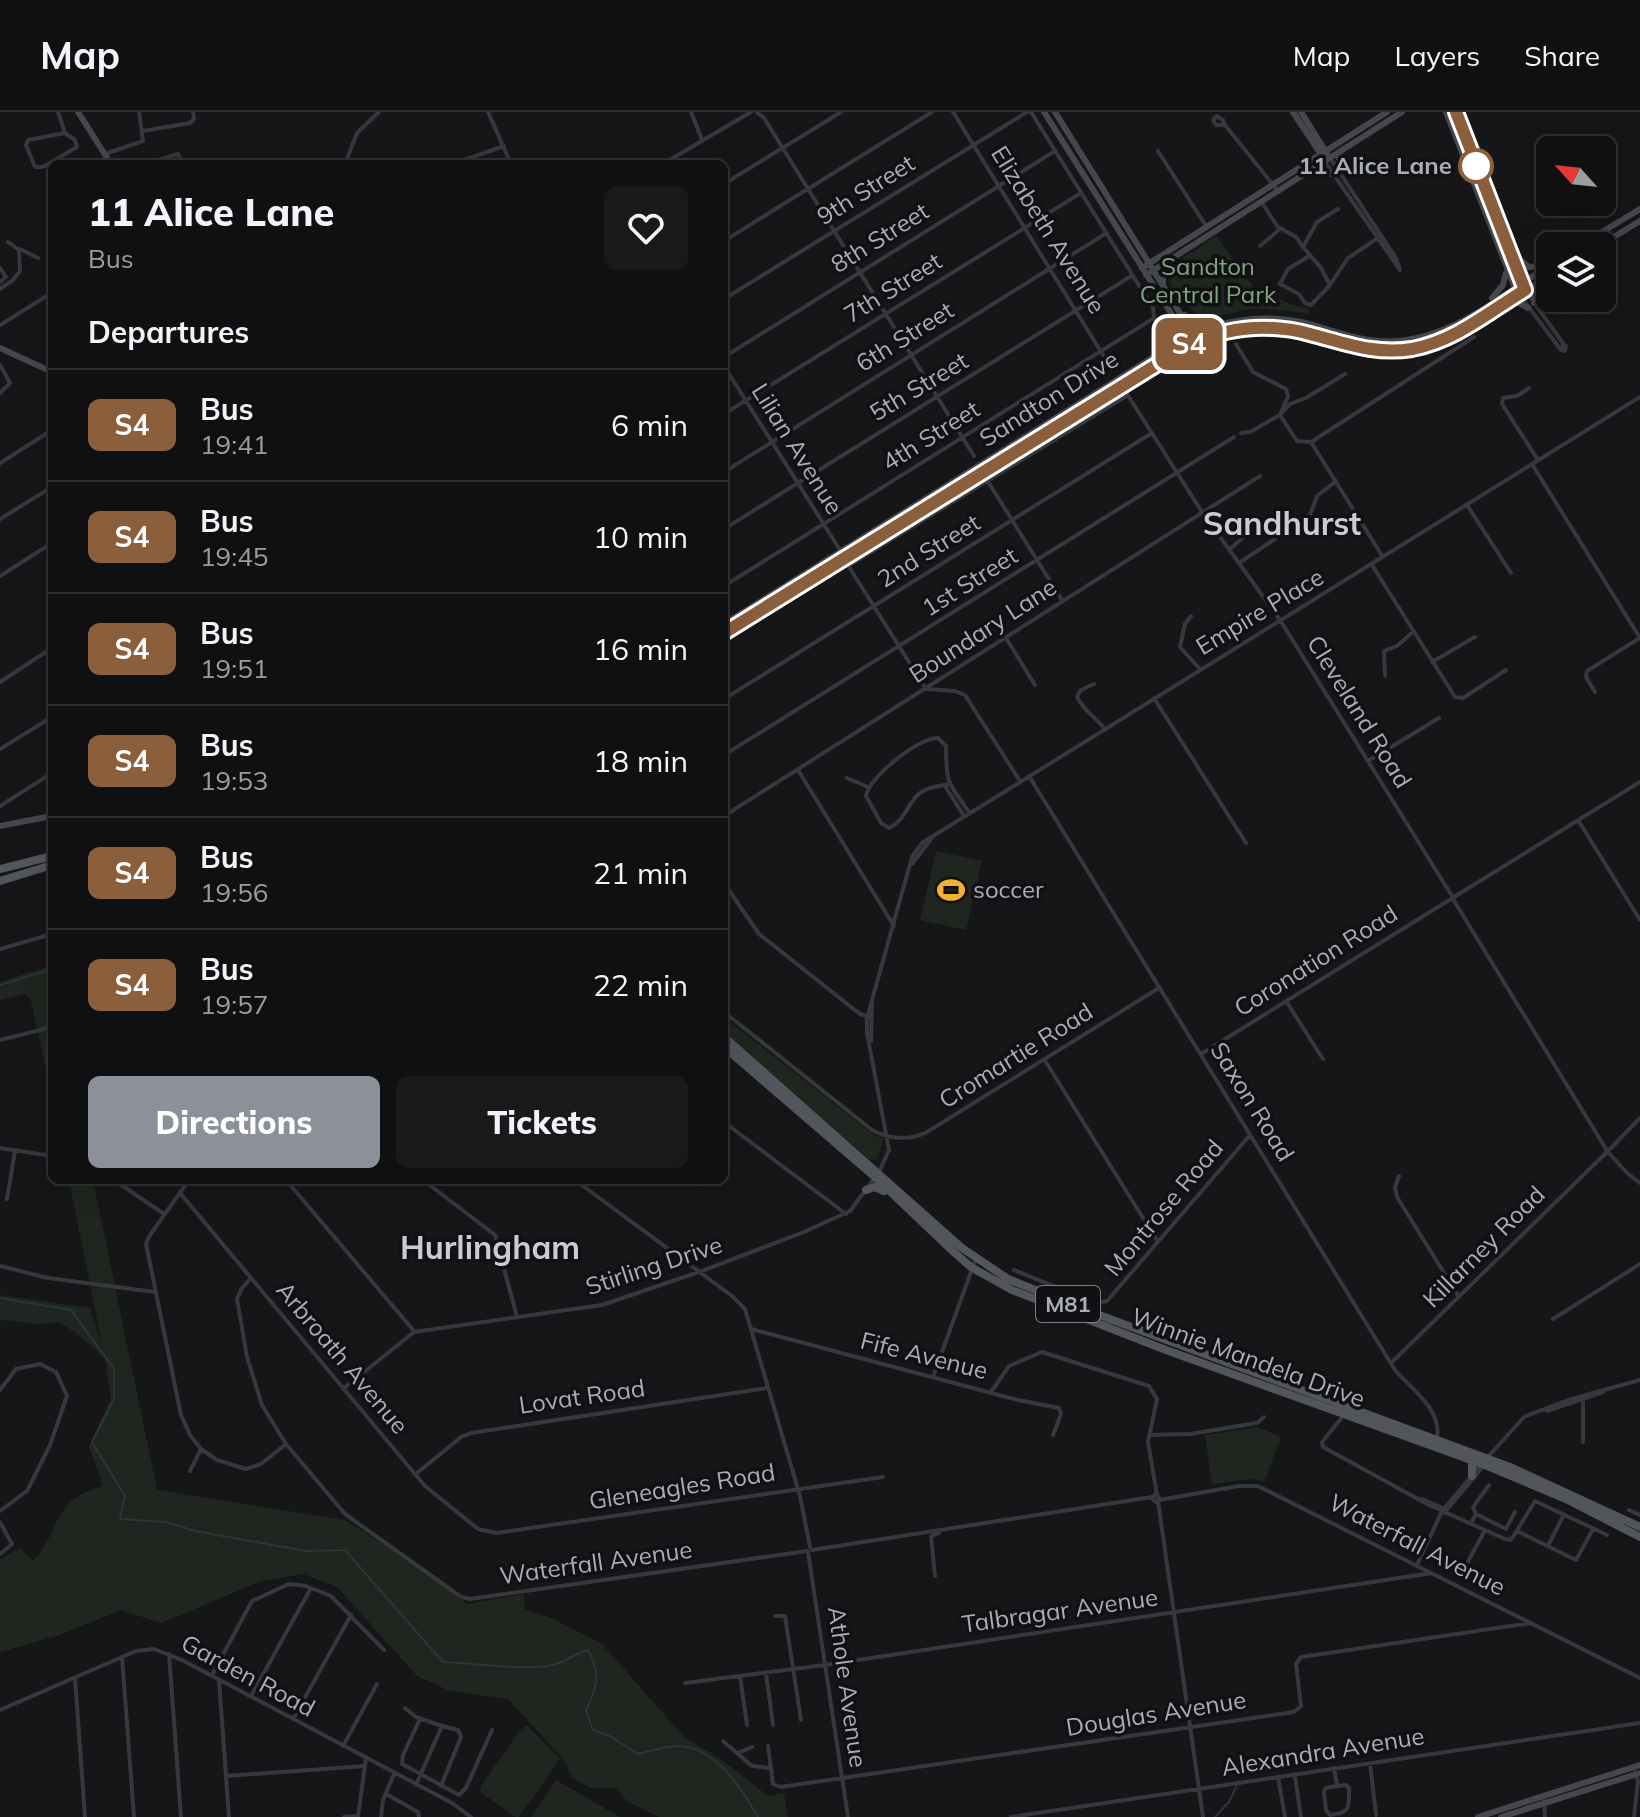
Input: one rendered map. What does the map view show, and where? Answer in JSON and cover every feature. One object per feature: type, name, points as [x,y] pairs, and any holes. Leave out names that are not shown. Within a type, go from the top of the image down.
[{"type":"main road","points":[[80,112],[110,160]]},
{"type":"main road","points":[[1044,112],[1148,270],[1173,302],[1193,342]]},
{"type":"main road","points":[[1055,112],[1173,317],[1189,334]]},
{"type":"main road","points":[[1293,112],[1326,157]]},
{"type":"main road","points":[[1301,112],[1326,157]]},
{"type":"main road","points":[[1148,270],[1175,257],[1209,231],[1262,203],[1277,188],[1313,170],[1341,142],[1387,112]]},
{"type":"main road","points":[[1148,270],[1402,112]]},
{"type":"main road","points":[[1456,112],[1507,243],[1520,289]]},
{"type":"main road","points":[[1446,113],[1506,269],[1520,289]]},
{"type":"main road","points":[[1315,134],[1326,143],[1341,142]]},
{"type":"main road","points":[[1313,170],[1335,173],[1340,152]]},
{"type":"main road","points":[[1602,232],[1640,209]]},
{"type":"main road","points":[[1616,236],[1640,221]]},
{"type":"main road","points":[[1507,243],[1523,264],[1536,267]]},
{"type":"main road","points":[[1163,288],[1163,273],[1175,257]]},
{"type":"main road","points":[[1471,315],[1500,290],[1506,269]]},
{"type":"main road","name":"Sandton Drive","points":[[728,631],[846,562],[1193,342],[1238,329],[1274,328],[1312,334],[1361,349],[1409,349],[1446,339],[1498,308],[1536,276]]},
{"type":"main road","name":"Sandton Drive","points":[[728,621],[1189,334],[1247,318],[1279,319],[1358,339],[1398,341],[1437,333],[1536,282]]},
{"type":"main road","points":[[1498,308],[1513,302],[1531,306],[1536,290]]},
{"type":"main road","points":[[1173,302],[1198,324],[1214,325]]},
{"type":"main road","points":[[1143,361],[1171,340],[1175,329],[1173,317]]},
{"type":"main road","points":[[0,348],[48,370]]},
{"type":"main road","points":[[0,826],[48,817]]},
{"type":"main road","points":[[0,869],[48,857]]},
{"type":"main road","points":[[0,882],[48,866]]},
{"type":"main road","name":"Winnie Mandela Drive","points":[[728,1041],[973,1262],[1058,1300],[1486,1461],[1640,1527]]},
{"type":"main road","name":"Winnie Mandela Drive","points":[[728,1050],[866,1170],[877,1174],[892,1194],[973,1262],[1040,1303],[1345,1414],[1436,1442],[1472,1460],[1486,1461],[1640,1537]]},
{"type":"main road","points":[[866,1170],[866,1190],[875,1187],[892,1194]]},
{"type":"main road","points":[[1472,1460],[1472,1476]]},
{"type":"main road","points":[[1478,1817],[1637,1770]]},
{"type":"main road","points":[[1501,1817],[1543,1799]]},
{"type":"street","points":[[57,160],[76,150],[77,142],[65,133],[58,112]]},
{"type":"street","points":[[106,154],[142,141],[139,112]]},
{"type":"street","points":[[143,131],[190,123],[194,119],[193,112]]},
{"type":"street","points":[[346,160],[354,139],[379,112]]},
{"type":"street","points":[[488,112],[509,160]]},
{"type":"street","points":[[691,112],[702,140]]},
{"type":"street","points":[[670,160],[750,112]]},
{"type":"street","points":[[757,112],[974,456]]},
{"type":"street","points":[[728,182],[841,112]]},
{"type":"street","points":[[728,239],[932,112]]},
{"type":"street","name":"Elizabeth Avenue","points":[[953,112],[1111,368]]},
{"type":"street","points":[[1029,112],[1133,275]]},
{"type":"street","name":"9th Street","points":[[728,297],[1029,112]]},
{"type":"street","points":[[1225,125],[1277,188]]},
{"type":"street","points":[[48,164],[35,167],[26,145],[28,140],[65,133]]},
{"type":"street","points":[[464,160],[504,146]]},
{"type":"street","name":"8th Street","points":[[728,354],[1055,151]]},
{"type":"street","points":[[1158,151],[1209,231]]},
{"type":"street","points":[[159,160],[178,154],[181,160]]},
{"type":"street","points":[[1326,157],[1370,230],[1379,238]]},
{"type":"street","points":[[1335,173],[1400,270],[1398,262],[1386,248]]},
{"type":"street","name":"7th Street","points":[[728,411],[1081,193]]},
{"type":"street","points":[[1262,203],[1280,229],[1296,237],[1321,268],[1330,285]]},
{"type":"street","points":[[1303,247],[1317,222],[1338,209]]},
{"type":"street","points":[[1260,246],[1280,229]]},
{"type":"street","points":[[1369,245],[1370,230]]},
{"type":"street","name":"6th Street","points":[[728,469],[1106,233]]},
{"type":"street","points":[[1309,256],[1288,269],[1280,284],[1311,305],[1330,285],[1348,258],[1379,238]]},
{"type":"street","points":[[8,242],[38,258]]},
{"type":"street","points":[[0,289],[20,273],[20,252],[17,248]]},
{"type":"street","points":[[0,268],[6,277],[0,282]]},
{"type":"street","name":"5th Street","points":[[728,526],[1133,275]]},
{"type":"street","name":"4th Street","points":[[728,583],[1152,321],[1155,316],[1133,275]]},
{"type":"street","points":[[1520,289],[1563,347]]},
{"type":"street","points":[[0,325],[48,297]]},
{"type":"street","points":[[1280,415],[1297,441],[1311,442],[1474,337]]},
{"type":"street","points":[[1236,344],[1253,372],[1286,389],[1288,396],[1280,415]]},
{"type":"street","points":[[0,365],[10,383],[0,393]]},
{"type":"street","name":"Lilian Avenue","points":[[728,372],[840,550]]},
{"type":"street","points":[[1241,433],[1250,432],[1280,415],[1290,404],[1345,374]]},
{"type":"street","points":[[1122,386],[1202,512]]},
{"type":"street","points":[[1529,388],[1517,396],[1503,398],[1502,404],[1538,460]]},
{"type":"street","points":[[1020,781],[968,698],[962,693],[926,689],[846,562],[1128,395]]},
{"type":"street","name":"Empire Place","points":[[894,926],[916,850],[935,834],[1640,397]]},
{"type":"street","points":[[0,463],[48,433]]},
{"type":"street","name":"2nd Street","points":[[728,697],[1152,433]]},
{"type":"street","name":"1st Street","points":[[728,753],[1234,437]]},
{"type":"street","points":[[1311,442],[1383,557]]},
{"type":"street","points":[[1532,464],[1640,638],[1587,671],[1586,677],[1595,692]]},
{"type":"street","name":"Boundary Lane","points":[[728,814],[1260,476]]},
{"type":"street","points":[[987,480],[1063,601]]},
{"type":"street","points":[[1310,515],[1317,496],[1336,481]]},
{"type":"street","points":[[0,519],[48,489]]},
{"type":"street","points":[[1467,505],[1511,573]]},
{"type":"street","name":"Cleveland Road","points":[[1202,512],[1280,620],[1608,1149],[1640,1183]]},
{"type":"street","points":[[1229,550],[1249,532],[1258,517]]},
{"type":"street","points":[[1239,563],[1275,539]]},
{"type":"street","points":[[0,576],[48,546]]},
{"type":"street","points":[[1372,565],[1455,697],[1463,698],[1506,670]]},
{"type":"street","points":[[1191,616],[1185,624],[1180,647],[1200,669]]},
{"type":"street","points":[[1385,676],[1383,653],[1413,632]]},
{"type":"street","points":[[1432,662],[1475,637]]},
{"type":"street","points":[[1006,638],[1035,685]]},
{"type":"street","points":[[0,682],[48,651]]},
{"type":"street","points":[[942,676],[947,690]]},
{"type":"street","points":[[1094,684],[1081,690],[1077,697],[1083,709],[1093,714],[1105,729]]},
{"type":"street","points":[[1154,698],[1246,843]]},
{"type":"street","points":[[1368,761],[1439,718]]},
{"type":"street","points":[[0,749],[48,719]]},
{"type":"street","points":[[947,785],[931,787],[917,796],[905,815],[889,828],[881,823],[868,802],[868,787],[909,750],[932,737],[940,739],[946,746],[944,765],[947,785],[967,814]]},
{"type":"street","points":[[798,770],[894,926],[872,1000],[870,1018],[870,1043],[889,1153],[877,1174]]},
{"type":"street","points":[[0,806],[48,776]]},
{"type":"street","name":"Saxon Road","points":[[1029,776],[1391,1363],[1432,1411],[1438,1427],[1436,1442]]},
{"type":"street","points":[[847,778],[868,787]]},
{"type":"street","name":"Coronation Road","points":[[1201,1054],[1640,782]]},
{"type":"street","points":[[1578,820],[1640,920]]},
{"type":"street","points":[[728,889],[759,934],[870,1018]]},
{"type":"street","points":[[0,949],[48,935]]},
{"type":"street","name":"Cromartie Road","points":[[887,1135],[905,1138],[921,1135],[1159,988]]},
{"type":"street","points":[[1286,1001],[1323,1059]]},
{"type":"street","points":[[728,1015],[868,1127],[887,1135]]},
{"type":"street","points":[[0,1040],[48,1028]]},
{"type":"street","points":[[1044,1059],[1158,1242]]},
{"type":"street","name":"Killarney Road","points":[[1391,1363],[1640,1118]]},
{"type":"street","points":[[728,1125],[846,1214]]},
{"type":"street","name":"Montrose Road","points":[[1014,1270],[1058,1285],[1095,1303],[1104,1303],[1250,1135]]},
{"type":"street","points":[[0,1148],[48,1155]]},
{"type":"street","points":[[7,1199],[15,1150]]},
{"type":"street","name":"Stirling Drive","points":[[414,1332],[602,1305],[699,1272],[846,1214],[877,1174]]},
{"type":"street","points":[[1399,1176],[1395,1187],[1397,1197],[1459,1297]]},
{"type":"street","points":[[120,1184],[164,1214]]},
{"type":"street","points":[[186,1184],[146,1244],[181,1415],[187,1430],[201,1449],[226,1465],[246,1469],[261,1464],[286,1444]]},
{"type":"street","points":[[289,1184],[414,1332],[343,1389]]},
{"type":"street","points":[[428,1184],[493,1232],[517,1317]]},
{"type":"street","name":"Athole Avenue","points":[[580,1184],[741,1304],[798,1488],[848,1817]]},
{"type":"street","name":"Arbroath Avenue","points":[[180,1193],[416,1474],[436,1496],[478,1529],[488,1533]]},
{"type":"street","points":[[933,1377],[973,1262]]},
{"type":"street","points":[[1553,1319],[1640,1264]]},
{"type":"street","points":[[0,1266],[48,1278],[155,1292]]},
{"type":"street","name":"Waterfall Avenue","points":[[251,1278],[237,1299],[247,1357],[262,1405],[286,1444],[345,1514],[457,1595],[470,1599],[1239,1486],[1258,1486],[1640,1678]]},
{"type":"street","name":"Fife Avenue","points":[[751,1329],[1060,1409],[1053,1435]]},
{"type":"street","points":[[991,1392],[1009,1366],[1035,1353],[1045,1352],[1149,1386],[1157,1399],[1149,1435],[1154,1486],[1203,1817]]},
{"type":"street","points":[[0,1390],[16,1369],[40,1364],[59,1376],[66,1403],[27,1491],[0,1511]]},
{"type":"street","points":[[1445,1511],[1521,1419],[1640,1380]]},
{"type":"street","name":"Lovat Road","points":[[416,1474],[461,1437],[471,1433],[768,1388]]},
{"type":"street","points":[[1583,1397],[1583,1442]]},
{"type":"street","points":[[1345,1414],[1322,1447],[1485,1530],[1512,1540],[1535,1501],[1607,1535]]},
{"type":"street","points":[[1149,1435],[1190,1434],[1257,1423],[1264,1417]]},
{"type":"street","points":[[190,1471],[201,1449]]},
{"type":"street","points":[[1417,1565],[1445,1511],[1486,1461]]},
{"type":"street","name":"Gleneagles Road","points":[[488,1533],[883,1477]]},
{"type":"street","points":[[1489,1485],[1473,1507],[1476,1514],[1504,1529],[1509,1526],[1515,1512]]},
{"type":"street","points":[[1629,1510],[1640,1514]]},
{"type":"street","points":[[1471,1523],[1476,1514]]},
{"type":"street","points":[[1548,1546],[1564,1514]]},
{"type":"street","points":[[0,1522],[12,1542],[11,1547],[0,1554]]},
{"type":"street","points":[[935,1576],[931,1536],[953,1529]]},
{"type":"street","points":[[1517,1531],[1576,1560],[1593,1529]]},
{"type":"street","points":[[1465,1567],[1485,1530]]},
{"type":"street","name":"Talbragar Avenue","points":[[685,1683],[825,1665],[1432,1573]]},
{"type":"street","points":[[212,1675],[255,1599],[287,1585],[311,1588],[331,1596],[384,1650]]},
{"type":"street","points":[[251,1696],[311,1588]]},
{"type":"street","points":[[293,1719],[351,1615]]},
{"type":"street","points":[[775,1616],[785,1616],[801,1720]]},
{"type":"street","name":"Douglas Avenue","points":[[770,1768],[773,1784],[777,1787],[1299,1710],[1301,1703],[1296,1664],[1301,1657],[1531,1623]]},
{"type":"street","name":"Garden Road","points":[[0,1710],[146,1648],[169,1654],[212,1675],[471,1817]]},
{"type":"street","points":[[169,1654],[181,1817]]},
{"type":"street","points":[[122,1657],[134,1817]]},
{"type":"street","points":[[766,1673],[773,1725]]},
{"type":"street","points":[[740,1676],[747,1725]]},
{"type":"street","points":[[75,1678],[85,1817]]},
{"type":"street","points":[[219,1679],[229,1817]]},
{"type":"street","points":[[343,1746],[377,1684]]},
{"type":"street","points":[[405,1708],[420,1719],[458,1730],[461,1737],[441,1786]]},
{"type":"street","points":[[420,1719],[405,1750],[402,1764],[457,1794],[462,1794],[492,1730]]},
{"type":"street","name":"Alexandra Avenue","points":[[1011,1817],[1640,1723]]},
{"type":"street","points":[[416,1785],[442,1726]]},
{"type":"street","points":[[723,1741],[752,1766],[770,1768],[768,1746]]},
{"type":"street","points":[[738,1753],[752,1747]]},
{"type":"street","points":[[344,1817],[358,1816],[366,1758]]},
{"type":"street","points":[[1370,1763],[1376,1815]]},
{"type":"street","points":[[226,1776],[365,1766]]},
{"type":"street","points":[[1334,1768],[1337,1786]]},
{"type":"street","points":[[1634,1817],[1637,1770]]},
{"type":"street","points":[[381,1817],[394,1773]]},
{"type":"street","points":[[1294,1775],[1301,1817]]},
{"type":"street","points":[[1278,1777],[1285,1817]]},
{"type":"street","points":[[1346,1785],[1349,1788],[1347,1810],[1330,1815],[1326,1810],[1324,1792],[1326,1788],[1337,1786],[1346,1785]]},
{"type":"street","points":[[386,1794],[416,1810],[419,1817]]},
{"type":"street","points":[[1543,1799],[1545,1817]]},
{"type":"green space","name":"Sandton Central Park","points":[[1216,236],[1254,288],[1309,309],[1309,314],[1259,309],[1208,316],[1184,304],[1171,286],[1169,273],[1180,260]]},
{"type":"green space","name":"soccer","points":[[936,851],[982,861],[966,930],[920,920]]},
{"type":"green space","points":[[48,966],[48,1080],[31,1001],[25,994],[0,1000],[0,982]]},
{"type":"green space","points":[[728,1020],[875,1136],[884,1138],[877,1159],[870,1160],[728,1036]]},
{"type":"green space","points":[[70,1184],[94,1184],[157,1490],[345,1520],[467,1604],[524,1594],[525,1609],[551,1618],[602,1644],[685,1738],[721,1759],[768,1796],[784,1793],[788,1817],[659,1817],[627,1801],[616,1788],[590,1788],[572,1778],[564,1760],[508,1699],[450,1691],[417,1676],[337,1587],[303,1574],[259,1582],[161,1623],[121,1610],[57,1636],[0,1652],[0,1559],[20,1548],[33,1561],[66,1507],[86,1492],[103,1486],[89,1446],[111,1398],[105,1359],[60,1322],[38,1324],[0,1320],[0,1295],[90,1308],[103,1349]]},
{"type":"green space","points":[[1257,1427],[1281,1437],[1264,1482],[1250,1479],[1212,1484],[1205,1435]]},
{"type":"green space","points":[[527,1725],[560,1759],[516,1817],[480,1792],[519,1731]]},
{"type":"green space","points":[[556,1780],[620,1817],[531,1817]]},
{"type":"waterway","points":[[0,985],[48,970]]},
{"type":"waterway","points":[[0,1298],[71,1310],[114,1369],[114,1399],[92,1442],[125,1496],[120,1519],[166,1522],[195,1531],[306,1551],[345,1550],[443,1662],[535,1667],[559,1663],[588,1650],[596,1673],[593,1695],[586,1710],[593,1730],[610,1736],[638,1754],[675,1746],[702,1753],[725,1770],[758,1817]]},
{"type":"waterway","points":[[1215,1817],[1229,1802],[1237,1785]]},
{"type":"bus line","name":"S4","points":[[728,631],[1190,344],[1238,329],[1274,328],[1312,334],[1361,349],[1409,349],[1446,339],[1525,290],[1456,112]]},
{"type":"place","name":"11 Alice Lane","points":[[1476,166]]},
{"type":"place","name":"soccer","points":[[951,890]]},
{"type":"district","name":"Sandhurst","points":[[1282,524]]},
{"type":"district","name":"Hurlingham","points":[[490,1248]]}]
